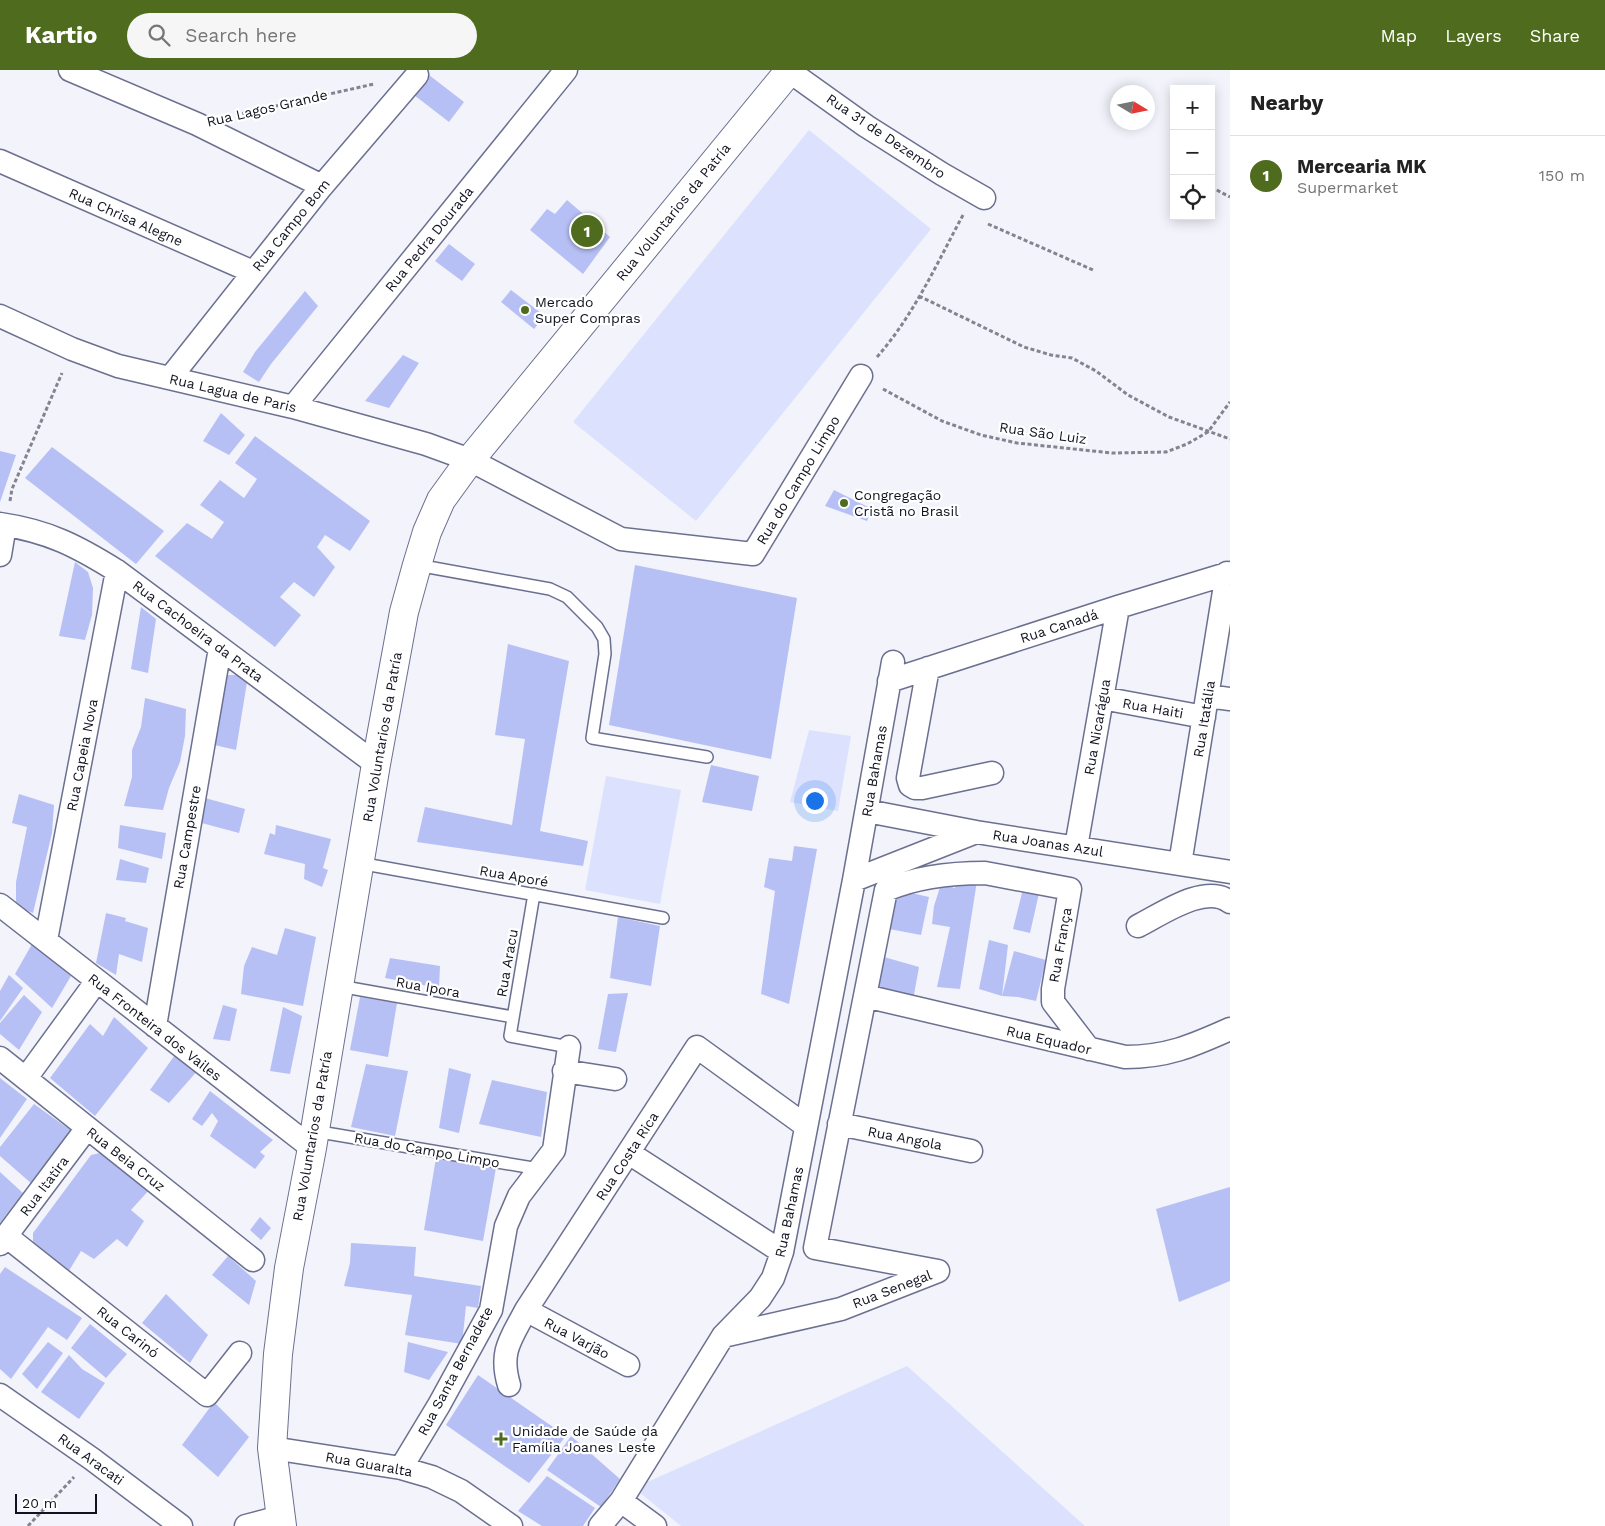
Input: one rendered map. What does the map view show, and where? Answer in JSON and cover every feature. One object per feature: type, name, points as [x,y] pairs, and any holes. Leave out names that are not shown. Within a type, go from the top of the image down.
[{"type":"street","name":"Rua Lagos Grande","points":[[70,70],[197,124]]},
{"type":"street","name":"Rua Pedra Dourada","points":[[293,407],[566,70]]},
{"type":"street","name":"Rua 31 de Dezembro","points":[[790,70],[866,126],[980,196]]},
{"type":"street","name":"Rua Voluntarios da Patría","points":[[281,1521],[272,1448],[278,1354],[286,1288],[404,612],[427,532],[441,500],[470,460],[790,70]]},
{"type":"street","name":"Rua Campo Bom","points":[[170,378],[322,186],[417,75]]},
{"type":"street","points":[[197,124],[322,186]]},
{"type":"street","name":"Rua Chrisa Alegne","points":[[0,161],[253,272]]},
{"type":"street","name":"Rua Lagua de Paris","points":[[0,316],[72,349],[118,366],[293,407],[418,441],[470,460]]},
{"type":"street","name":"Rua do Campo Limpo","points":[[470,460],[621,539],[754,554],[861,376]]},
{"type":"street","points":[[0,555],[3,524]]},
{"type":"street","name":"Rua Cachoeira da Prata","points":[[3,524],[40,532],[73,545],[117,570],[376,764]]},
{"type":"street","name":"Rua Capeia Nova","points":[[46,940],[117,570]]},
{"type":"street","name":"Rua Canadá","points":[[891,672],[928,668],[1229,573]]},
{"type":"street","name":"Rua Itatália","points":[[1180,864],[1229,573]]},
{"type":"street","name":"Rua Nicarágua","points":[[1076,847],[1118,607]]},
{"type":"street","name":"Rua Campestre","points":[[155,1026],[220,648]]},
{"type":"street","points":[[928,668],[908,778],[910,785],[915,788],[922,788],[992,773]]},
{"type":"street","name":"Rua Bahamas","points":[[600,1526],[621,1501],[723,1336],[760,1298],[773,1278],[782,1252],[867,812],[891,672]]},
{"type":"street","name":"Rua Haiti","points":[[1102,698],[1206,706],[1230,700]]},
{"type":"street","name":"Rua Joanas Azul","points":[[867,812],[976,832],[1230,872]]},
{"type":"street","points":[[854,880],[976,832]]},
{"type":"street","name":"Rua França","points":[[865,996],[886,890],[899,884],[971,873],[985,873],[1070,889],[1053,989],[1053,1002],[1089,1049]]},
{"type":"street","points":[[1138,926],[1202,896],[1216,895],[1230,902]]},
{"type":"street","name":"Rua Fronteira dos Vailes","points":[[0,905],[96,982],[313,1139]]},
{"type":"street","points":[[26,1078],[96,982]]},
{"type":"street","points":[[839,1124],[865,996]]},
{"type":"street","name":"Rua Equador","points":[[865,996],[1125,1057],[1150,1057],[1171,1053],[1230,1029]]},
{"type":"street","name":"Rua Santa Bernadete","points":[[401,1468],[439,1405],[491,1310],[506,1226],[519,1196],[554,1150],[569,1047]]},
{"type":"street","name":"Rua Costa Rica","points":[[509,1385],[505,1372],[506,1350],[526,1310],[630,1153],[697,1047],[806,1126]]},
{"type":"street","name":"Rua Beia Cruz","points":[[0,1058],[253,1260]]},
{"type":"street","points":[[564,1071],[615,1079]]},
{"type":"street","name":"Rua Angola","points":[[839,1124],[971,1151]]},
{"type":"street","name":"Rua Senegal","points":[[723,1336],[841,1309],[938,1271],[815,1248],[839,1124]]},
{"type":"street","name":"Rua Itatira","points":[[3,1240],[87,1128]]},
{"type":"street","points":[[630,1153],[782,1252]]},
{"type":"street","name":"Rua Carinó","points":[[3,1240],[207,1395],[240,1353]]},
{"type":"street","name":"Rua Varjão","points":[[526,1310],[628,1365]]},
{"type":"street","name":"Rua Aracati","points":[[0,1395],[92,1459],[181,1526]]},
{"type":"street","name":"Rua Guaralta","points":[[272,1448],[401,1468],[432,1477],[461,1491],[511,1526]]},
{"type":"street","points":[[621,1501],[655,1526]]},
{"type":"street","points":[[246,1526],[281,1521]]},
{"type":"lane","points":[[417,565],[550,589],[568,597],[597,627],[604,639],[606,654],[592,738],[707,757]]},
{"type":"lane","name":"Rua Aporé","points":[[359,863],[664,918]]},
{"type":"lane","name":"Rua Aracu","points":[[534,894],[510,1036],[569,1047]]},
{"type":"lane","name":"Rua Ipora","points":[[338,986],[513,1018]]},
{"type":"lane","name":"Rua do Campo Limpo","points":[[313,1139],[539,1169]]},
{"type":"path","name":"Rua Lagos Grande","points":[[197,124],[417,75]]},
{"type":"path","points":[[1215,189],[1230,196]]},
{"type":"path","points":[[861,376],[892,340],[980,196]]},
{"type":"path","points":[[982,221],[1093,270]]},
{"type":"path","points":[[920,296],[1024,347],[1051,355],[1072,358],[1096,371],[1128,395],[1168,417],[1230,439]]},
{"type":"path","points":[[3,524],[12,489],[72,349]]},
{"type":"path","name":"Rua São Luiz","points":[[861,376],[942,421],[981,435],[1017,443],[1112,453],[1166,452],[1187,444],[1208,432]]},
{"type":"path","points":[[1208,432],[1230,402]]},
{"type":"path","points":[[28,1526],[92,1459]]},
{"type":"shaded area","points":[[809,130],[931,229],[696,521],[573,422]]},
{"type":"shaded area","points":[[809,730],[851,736],[838,811],[790,802]]},
{"type":"shaded area","points":[[606,776],[681,790],[660,904],[585,890]]},
{"type":"shaded area","points":[[907,1366],[1085,1526],[681,1526],[634,1488]]},
{"type":"building","points":[[429,75],[464,102],[449,122],[414,95]]},
{"type":"building","points":[[567,200],[610,237],[583,274],[530,230],[547,209],[555,214]]},
{"type":"building","points":[[449,244],[475,264],[462,281],[435,261]]},
{"type":"building","points":[[511,290],[545,316],[534,329],[501,302]]},
{"type":"building","points":[[305,291],[318,306],[271,364],[259,382],[243,372],[255,352]]},
{"type":"building","points":[[403,355],[419,363],[389,408],[365,401]]},
{"type":"building","points":[[221,413],[245,435],[229,455],[203,441]]},
{"type":"building","points":[[255,436],[370,521],[350,551],[325,535],[317,547],[335,567],[314,597],[294,582],[280,597],[301,615],[275,647],[155,556],[187,523],[212,539],[224,522],[200,505],[220,480],[244,498],[257,479],[235,463]]},
{"type":"building","points":[[52,447],[164,531],[136,564],[25,478]]},
{"type":"building","points":[[0,451],[16,455],[0,502]]},
{"type":"building","points":[[834,490],[872,509],[867,521],[825,506]]},
{"type":"building","points":[[75,562],[88,572],[93,588],[92,615],[85,640],[59,636]]},
{"type":"building","points":[[635,565],[797,598],[771,759],[609,725]]},
{"type":"building","points":[[141,607],[156,619],[148,673],[131,669]]},
{"type":"building","points":[[508,644],[569,661],[540,831],[588,841],[583,866],[417,842],[425,807],[512,825],[525,739],[495,735]]},
{"type":"building","points":[[227,675],[239,675],[247,682],[236,750],[210,744]]},
{"type":"building","points":[[145,698],[186,709],[185,736],[180,762],[169,788],[163,810],[124,806],[132,777],[132,750],[141,727]]},
{"type":"building","points":[[711,765],[759,776],[752,811],[702,802]]},
{"type":"building","points":[[19,794],[54,805],[52,833],[33,913],[16,907],[16,882],[27,827],[12,823]]},
{"type":"building","points":[[205,798],[245,809],[239,833],[198,822]]},
{"type":"building","points":[[120,825],[166,833],[162,859],[118,848]]},
{"type":"building","points":[[276,825],[331,839],[323,868],[328,870],[322,887],[304,879],[305,864],[264,854],[270,833],[275,835]]},
{"type":"building","points":[[794,846],[817,849],[789,1004],[761,994],[775,891],[764,887],[769,858],[792,861]]},
{"type":"building","points":[[120,859],[149,868],[146,883],[116,880]]},
{"type":"building","points":[[957,874],[977,881],[960,989],[937,987],[950,927],[932,924],[934,906],[941,884],[955,888]]},
{"type":"building","points":[[1025,881],[1040,889],[1030,933],[1013,929]]},
{"type":"building","points":[[898,890],[929,897],[921,935],[889,929]]},
{"type":"building","points":[[106,913],[126,918],[125,921],[148,928],[142,962],[119,954],[116,975],[96,963]]},
{"type":"building","points":[[618,917],[660,926],[651,986],[610,978]]},
{"type":"building","points":[[285,928],[316,937],[303,1006],[241,994],[244,966],[252,947],[277,955]]},
{"type":"building","points":[[989,940],[1008,945],[1002,996],[979,989]]},
{"type":"building","points":[[32,944],[71,976],[52,1008],[15,974]]},
{"type":"building","points":[[1014,951],[1046,960],[1036,1001],[1002,996]]},
{"type":"building","points":[[884,957],[919,967],[913,1000],[878,990]]},
{"type":"building","points":[[390,958],[440,966],[439,988],[385,978]]},
{"type":"building","points":[[9,975],[23,988],[0,1021],[0,991]]},
{"type":"building","points":[[628,993],[616,1052],[598,1049],[608,994]]},
{"type":"building","points":[[24,995],[42,1012],[19,1050],[0,1034],[0,1023]]},
{"type":"building","points":[[360,997],[397,1003],[388,1057],[350,1050]]},
{"type":"building","points":[[223,1005],[237,1009],[230,1041],[213,1039]]},
{"type":"building","points":[[283,1007],[302,1016],[290,1074],[270,1071]]},
{"type":"building","points":[[114,1017],[148,1048],[95,1116],[50,1078],[90,1024],[103,1036]]},
{"type":"building","points":[[177,1052],[199,1069],[169,1103],[150,1090]]},
{"type":"building","points":[[366,1064],[408,1071],[395,1136],[351,1127]]},
{"type":"building","points":[[449,1068],[471,1074],[459,1133],[439,1128]]},
{"type":"building","points":[[0,1078],[27,1099],[0,1138]]},
{"type":"building","points":[[492,1080],[547,1092],[541,1137],[479,1124]]},
{"type":"building","points":[[210,1091],[273,1140],[260,1152],[265,1156],[255,1169],[210,1136],[218,1121],[212,1113],[202,1126],[192,1119]]},
{"type":"building","points":[[34,1104],[73,1132],[32,1184],[0,1156],[0,1147]]},
{"type":"building","points":[[437,1152],[496,1168],[483,1241],[424,1230]]},
{"type":"building","points":[[100,1153],[109,1155],[150,1189],[131,1210],[144,1221],[127,1247],[117,1239],[94,1259],[81,1251],[67,1274],[33,1246],[33,1233],[91,1155]]},
{"type":"building","points":[[0,1172],[23,1193],[0,1223]]},
{"type":"building","points":[[1230,1187],[1230,1281],[1179,1302],[1156,1209]]},
{"type":"building","points":[[260,1217],[271,1228],[261,1240],[250,1230]]},
{"type":"building","points":[[351,1243],[416,1247],[414,1276],[481,1286],[478,1308],[466,1306],[462,1344],[405,1335],[412,1295],[344,1286],[350,1263]]},
{"type":"building","points":[[228,1256],[256,1281],[249,1305],[212,1275]]},
{"type":"building","points":[[5,1267],[82,1318],[67,1340],[48,1327],[11,1379],[0,1369],[0,1274]]},
{"type":"building","points":[[166,1294],[208,1335],[190,1363],[142,1323]]},
{"type":"building","points":[[90,1324],[127,1354],[106,1378],[71,1348]]},
{"type":"building","points":[[48,1342],[63,1353],[37,1389],[22,1374]]},
{"type":"building","points":[[408,1342],[448,1352],[429,1380],[404,1372]]},
{"type":"building","points":[[69,1355],[82,1369],[105,1383],[79,1419],[41,1392]]},
{"type":"building","points":[[478,1375],[566,1436],[529,1483],[446,1425]]},
{"type":"building","points":[[214,1402],[249,1437],[218,1477],[182,1445]]},
{"type":"building","points":[[571,1436],[620,1479],[601,1507],[547,1470]]},
{"type":"building","points":[[547,1476],[595,1508],[583,1526],[542,1526],[518,1511]]},
{"type":"place","name":"Mercearia MK","points":[[587,231]]},
{"type":"place","name":"Mercado Super Compras","points":[[525,310]]},
{"type":"place","name":"Congregação Cristã no Brasil","points":[[844,503]]},
{"type":"place","name":"Unidade de Saúde da Família Joanes Leste","points":[[501,1439]]}]
